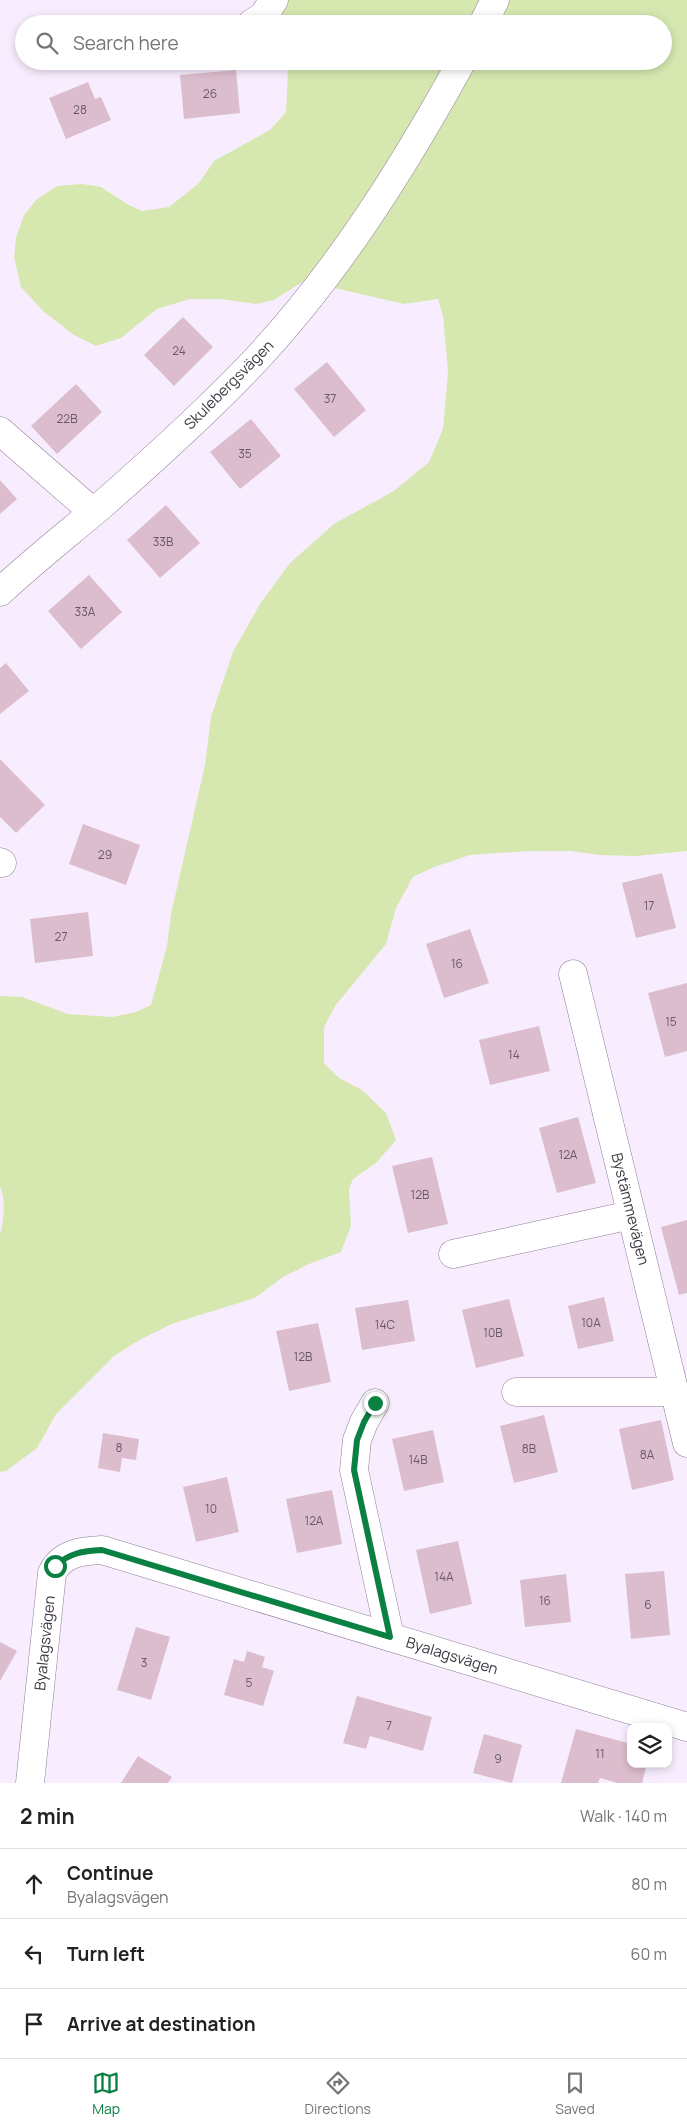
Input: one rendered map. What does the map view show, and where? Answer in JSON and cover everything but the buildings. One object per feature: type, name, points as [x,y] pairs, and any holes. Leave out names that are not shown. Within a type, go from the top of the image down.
[{"type":"street","points":[[264,15],[274,0]]},
{"type":"street","points":[[488,15],[495,0]]},
{"type":"street","name":"Skulebergsvägen","points":[[0,592],[93,512],[204,411],[248,368],[286,326],[373,209],[417,142],[457,70]]},
{"type":"street","points":[[0,430],[93,512]]},
{"type":"street","name":"Bystämmevägen","points":[[573,974],[687,1443]]},
{"type":"street","points":[[452,1254],[507,1244],[632,1215]]},
{"type":"street","points":[[516,1392],[674,1392]]},
{"type":"street","points":[[375,1403],[364,1422],[357,1440],[354,1470],[390,1637]]},
{"type":"street","name":"Byalagsvägen","points":[[30,1783],[52,1574],[55,1566],[66,1556],[80,1551],[102,1550],[687,1726]]},
{"type":"green space","points":[[278,0],[687,0],[687,851],[636,856],[600,855],[570,851],[530,851],[470,855],[434,867],[413,877],[396,908],[386,944],[335,1006],[324,1027],[324,1063],[339,1078],[362,1090],[386,1113],[396,1140],[376,1163],[353,1179],[349,1189],[351,1226],[341,1252],[309,1264],[283,1277],[255,1298],[174,1323],[141,1339],[114,1356],[56,1414],[37,1448],[6,1471],[0,1472],[0,1235],[4,1210],[0,1186],[0,996],[22,997],[68,1014],[112,1017],[136,1012],[151,1005],[167,946],[171,914],[205,765],[211,717],[233,652],[260,604],[290,563],[334,524],[394,491],[429,462],[443,429],[448,371],[443,316],[438,299],[404,304],[304,281],[274,300],[256,304],[221,299],[190,299],[157,309],[121,338],[96,346],[74,335],[43,311],[21,287],[14,257],[16,238],[24,215],[37,199],[57,186],[82,184],[101,187],[127,204],[142,211],[169,207],[199,183],[214,161],[270,130],[286,112],[288,70],[672,70],[672,15],[273,15]]},
{"type":"route","points":[[55,1566],[66,1556],[80,1551],[102,1550],[390,1637],[354,1470],[357,1440],[364,1422],[375,1403]]}]
